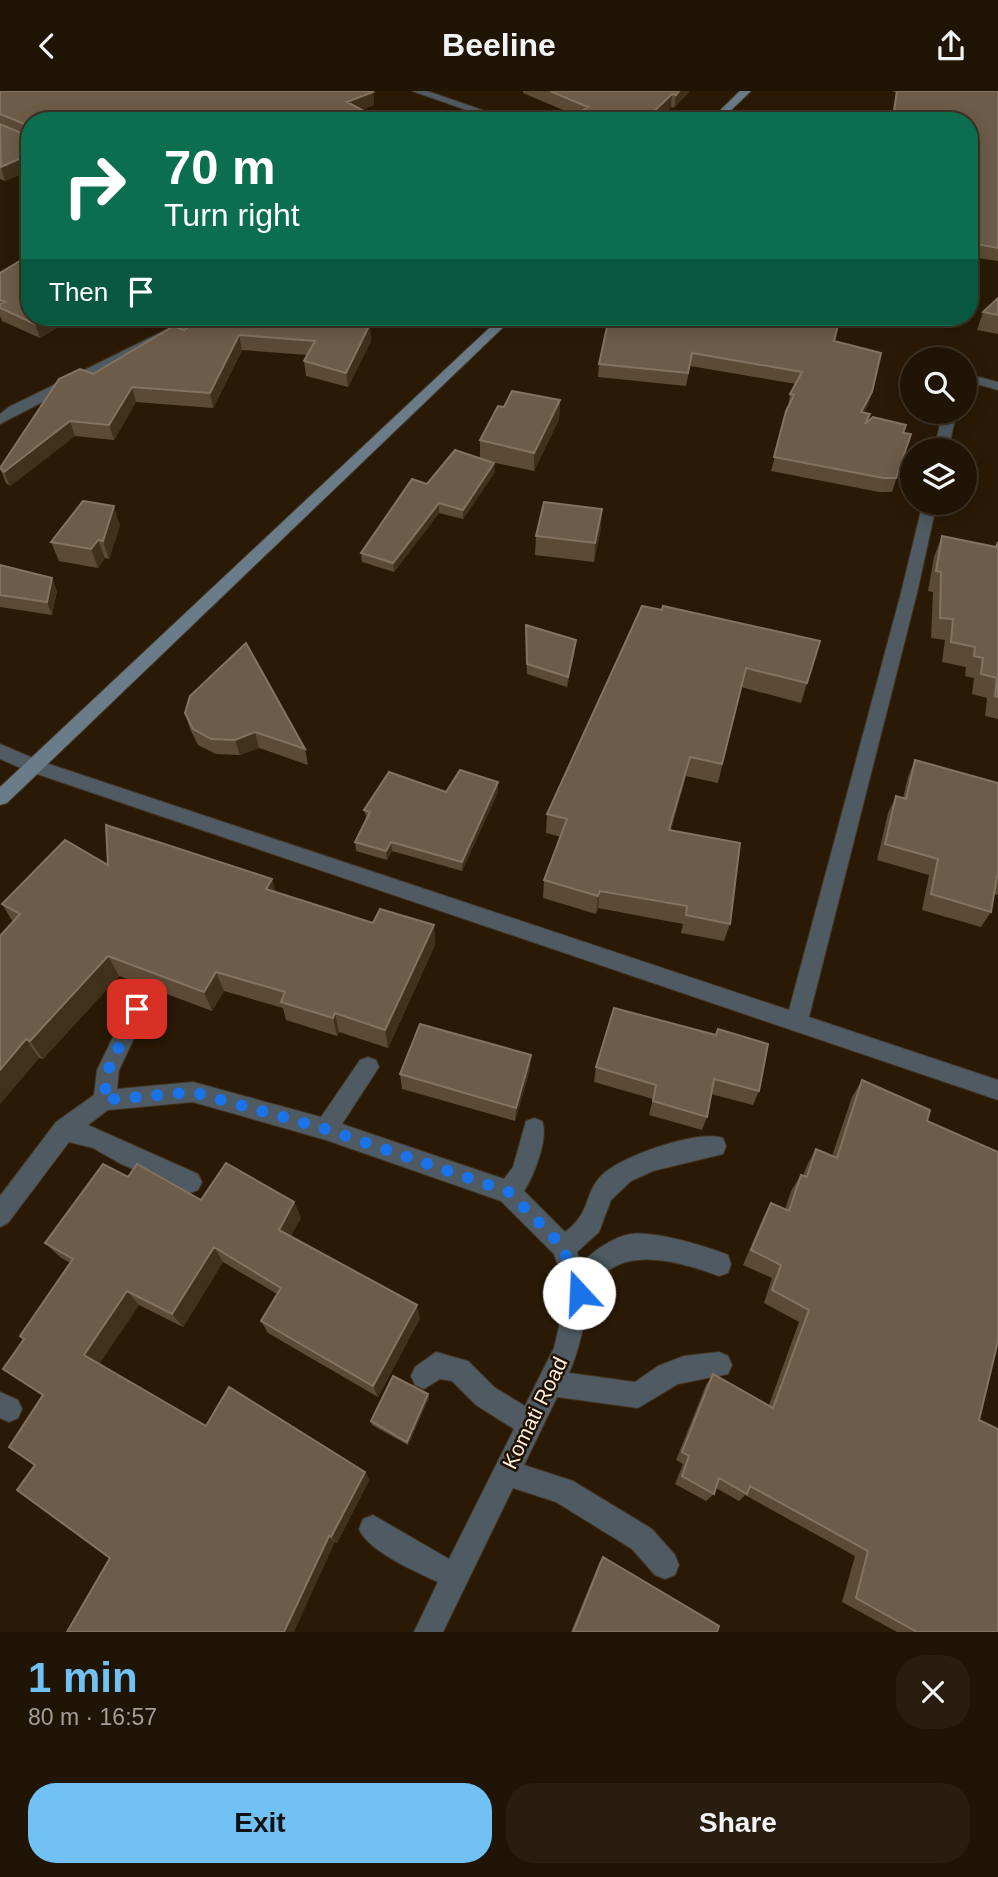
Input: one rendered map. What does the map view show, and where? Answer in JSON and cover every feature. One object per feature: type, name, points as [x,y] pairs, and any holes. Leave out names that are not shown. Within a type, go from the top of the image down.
[{"type":"main road","points":[[724,112],[746,91]]},
{"type":"main road","points":[[0,797],[498,326]]},
{"type":"street","points":[[416,91],[481,112]]},
{"type":"street","points":[[0,419],[183,326]]},
{"type":"street","points":[[977,382],[998,386]]},
{"type":"street","points":[[797,1022],[927,515]]},
{"type":"street","points":[[0,751],[34,766],[998,1090]]},
{"type":"street","points":[[104,1100],[108,1070],[137,1009]]},
{"type":"street","points":[[326,1129],[368,1067]]},
{"type":"street","points":[[0,1215],[64,1130],[104,1100],[193,1092],[326,1129],[509,1192],[563,1247],[579,1293]]},
{"type":"street","points":[[509,1192],[523,1172],[534,1129]]},
{"type":"street","points":[[64,1130],[97,1138],[130,1156],[190,1182]]},
{"type":"street","points":[[563,1247],[586,1231],[596,1215],[602,1193],[616,1177],[656,1159],[715,1146]]},
{"type":"street","points":[[579,1293],[597,1262],[631,1246],[692,1254],[719,1264]]},
{"type":"street","name":"Komati Road","points":[[428,1632],[566,1351],[579,1293]]},
{"type":"street","points":[[424,1375],[436,1365],[459,1370],[485,1396],[530,1424]]},
{"type":"street","points":[[550,1383],[638,1395],[662,1377],[686,1366],[719,1365]]},
{"type":"street","points":[[507,1472],[563,1491],[642,1539],[665,1565]]},
{"type":"street","points":[[373,1529],[421,1560],[455,1576]]},
{"type":"building","points":[[0,91],[373,92],[347,102],[365,112],[21,112],[21,123],[0,114]]},
{"type":"building","points":[[550,91],[679,91],[676,95],[672,94],[653,112],[580,112],[588,107]]},
{"type":"building","points":[[897,91],[998,91],[998,248],[978,244],[978,112],[894,111]]},
{"type":"building","points":[[0,124],[21,133],[21,158],[1,167]]},
{"type":"building","points":[[21,260],[21,318],[0,308],[0,304],[5,302],[0,300],[0,273]]},
{"type":"building","points":[[998,298],[998,315],[983,312]]},
{"type":"building","points":[[174,326],[184,330],[190,326],[369,326],[346,373],[304,361],[315,341],[239,335],[210,393],[132,387],[109,425],[70,421],[4,472],[0,468],[59,379],[80,369],[93,374]]},
{"type":"building","points":[[607,326],[838,326],[834,341],[881,353],[872,392],[861,412],[870,414],[865,424],[873,417],[906,425],[903,433],[911,434],[910,438],[900,438],[900,466],[896,478],[883,478],[774,457],[786,411],[794,395],[790,394],[802,372],[692,353],[688,373],[599,364]]},
{"type":"building","points":[[512,391],[560,400],[534,453],[480,440],[498,406],[504,407]]},
{"type":"building","points":[[455,450],[494,463],[463,510],[439,503],[393,563],[361,553],[412,479],[427,484]]},
{"type":"building","points":[[83,501],[114,506],[103,541],[98,540],[91,549],[51,542]]},
{"type":"building","points":[[544,502],[602,509],[595,543],[536,536]]},
{"type":"building","points":[[942,536],[996,547],[998,542],[998,697],[995,696],[997,678],[981,674],[983,658],[974,656],[975,647],[951,642],[953,619],[940,618],[941,572],[936,571]]},
{"type":"building","points":[[0,565],[52,578],[47,602],[0,595]]},
{"type":"building","points":[[642,606],[662,610],[663,606],[820,641],[807,683],[746,668],[722,764],[690,757],[669,830],[740,843],[730,924],[686,915],[687,906],[600,891],[598,896],[544,880],[567,819],[547,814]]},
{"type":"building","points":[[526,625],[576,640],[568,677],[527,664]]},
{"type":"building","points":[[246,643],[305,749],[255,732],[235,740],[211,739],[193,729],[185,713],[190,696]]},
{"type":"building","points":[[915,760],[998,783],[998,876],[991,912],[931,894],[938,859],[885,844],[896,796],[906,799]]},
{"type":"building","points":[[460,770],[498,782],[462,862],[391,842],[386,851],[355,842],[370,812],[364,810],[389,772],[446,792]]},
{"type":"building","points":[[106,825],[272,879],[266,889],[373,923],[380,909],[434,925],[385,1030],[335,1013],[333,1018],[281,1002],[285,992],[216,972],[204,992],[108,956],[30,1041],[26,1039],[0,1070],[0,936],[20,914],[2,904],[65,840],[108,865]]},
{"type":"building","points":[[614,1008],[716,1035],[718,1029],[768,1044],[759,1091],[714,1079],[707,1117],[653,1101],[656,1085],[596,1067]]},
{"type":"building","points":[[420,1024],[531,1055],[516,1108],[400,1074]]},
{"type":"building","points":[[862,1080],[930,1110],[927,1121],[998,1152],[998,1341],[979,1420],[998,1429],[998,1632],[917,1632],[856,1598],[868,1551],[750,1486],[747,1494],[719,1478],[714,1494],[682,1476],[689,1456],[682,1452],[713,1374],[773,1408],[809,1310],[772,1290],[781,1265],[751,1250],[771,1203],[789,1211],[801,1175],[807,1177],[816,1149],[837,1158]]},
{"type":"building","points":[[226,1163],[294,1202],[279,1230],[417,1305],[373,1386],[261,1321],[281,1288],[214,1247],[172,1314],[127,1291],[84,1355],[206,1426],[229,1387],[365,1472],[331,1537],[329,1536],[284,1632],[67,1632],[110,1558],[17,1490],[35,1465],[9,1447],[43,1395],[3,1369],[24,1339],[20,1336],[73,1259],[45,1243],[103,1164],[128,1177],[137,1164],[201,1200]]},
{"type":"building","points":[[393,1376],[428,1394],[407,1442],[371,1421]]},
{"type":"building","points":[[603,1557],[719,1626],[717,1632],[573,1632]]},
{"type":"route","points":[[137,1009],[108,1070],[104,1100],[193,1092],[326,1129],[509,1192],[563,1247],[579,1293]]}]
